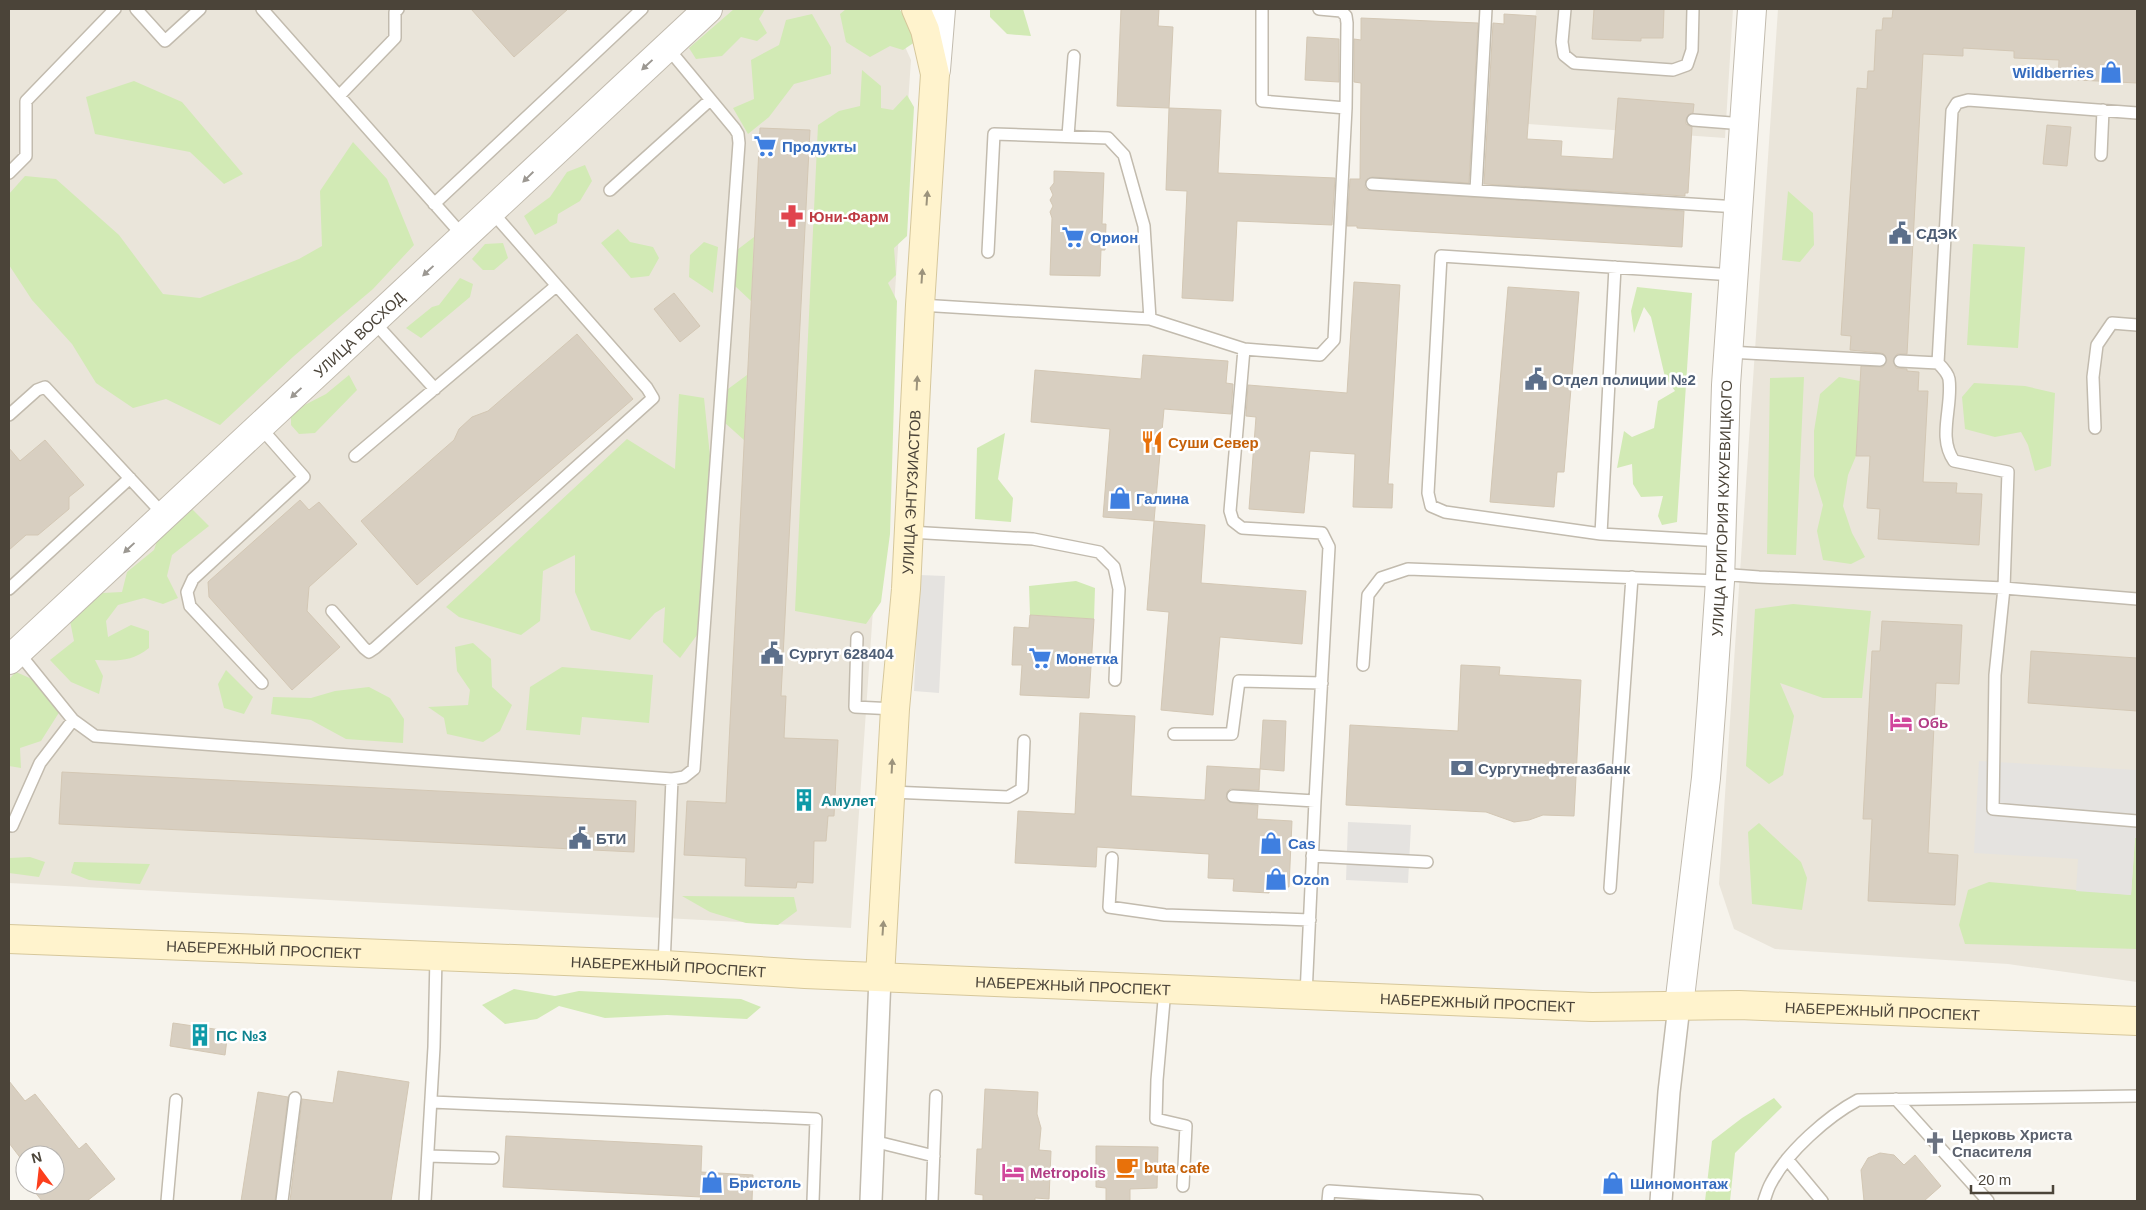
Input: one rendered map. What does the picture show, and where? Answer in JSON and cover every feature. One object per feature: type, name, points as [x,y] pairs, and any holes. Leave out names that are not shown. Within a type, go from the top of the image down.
[{"type":"main road","name":"УЛИЦА ЭНТУЗИАСТОВ","points":[[880,977],[895,709],[909,532],[920,305],[935,74],[925,30],[916,9]]},
{"type":"main road","name":"НАБЕРЕЖНЫЙ ПРОСПЕКТ","points":[[9,939],[664,965],[880,977],[1592,1007],[1739,1005],[2137,1021]]},
{"type":"street","name":"УЛИЦА ВОСХОД","points":[[13,656],[374,322],[708,9]]},
{"type":"street","points":[[935,74],[941,9]]},
{"type":"street","name":"УЛИЦА ГРИГОРИЯ КУКУЕВИЦКОГО","points":[[1679,1006],[1706,778],[1720,577],[1728,352],[1752,9]]},
{"type":"street","points":[[871,1201],[880,977]]},
{"type":"street","points":[[1661,1201],[1669,1092],[1679,1006]]},
{"type":"lane","points":[[9,173],[26,156],[26,101],[115,9]]},
{"type":"lane","points":[[136,9],[165,41],[200,9]]},
{"type":"lane","points":[[262,9],[464,238]]},
{"type":"lane","points":[[434,204],[642,9]]},
{"type":"lane","points":[[1262,9],[1262,101],[1346,108]]},
{"type":"lane","points":[[920,305],[1150,319],[1244,348],[1320,355],[1334,340],[1346,108],[1346,16],[1341,10],[1319,9]]},
{"type":"lane","points":[[1476,190],[1486,9]]},
{"type":"lane","points":[[1565,9],[1562,42],[1564,55],[1574,63],[1673,70],[1687,65],[1692,50],[1693,9]]},
{"type":"lane","points":[[339,96],[395,38],[395,10]]},
{"type":"lane","points":[[13,656],[73,720],[95,736],[672,779],[684,777],[694,769],[739,143],[735,128],[667,46]]},
{"type":"lane","points":[[1068,136],[1074,56]]},
{"type":"lane","points":[[610,190],[710,100]]},
{"type":"lane","points":[[2137,112],[1968,100],[1958,103],[1952,112],[1938,363],[1949,378],[1946,440],[1948,453],[1954,462],[2008,472],[2004,588],[1995,675],[1993,809],[2137,821]]},
{"type":"lane","points":[[2101,155],[2103,110]]},
{"type":"lane","points":[[1693,120],[1744,124]]},
{"type":"lane","points":[[988,252],[994,134],[1108,138],[1124,154],[1144,226],[1150,319]]},
{"type":"lane","points":[[1372,184],[1738,208]]},
{"type":"lane","points":[[332,611],[369,652],[652,398],[647,388],[492,212]]},
{"type":"lane","points":[[1721,541],[1601,534],[1445,512],[1431,506],[1428,493],[1441,256],[1734,275]]},
{"type":"lane","points":[[1601,534],[1615,267]]},
{"type":"lane","points":[[355,456],[556,286]]},
{"type":"lane","points":[[374,322],[435,389]]},
{"type":"lane","points":[[2095,428],[2093,377],[2097,345],[2112,324],[2137,325]]},
{"type":"lane","points":[[1244,348],[1230,511],[1233,520],[1242,528],[1322,533],[1328,547],[1322,684],[1314,801],[1306,995]]},
{"type":"lane","points":[[1728,352],[1880,360]]},
{"type":"lane","points":[[1900,361],[1938,363]]},
{"type":"lane","points":[[9,415],[38,390],[45,387],[164,515]]},
{"type":"lane","points":[[260,427],[304,477],[192,579],[187,592],[190,606],[262,683]]},
{"type":"lane","points":[[9,589],[130,478]]},
{"type":"lane","points":[[909,532],[1033,539],[1099,552],[1114,567],[1119,590],[1115,680]]},
{"type":"lane","points":[[1363,665],[1368,596],[1381,578],[1408,568],[1632,577],[1759,578],[2004,588],[2137,599]]},
{"type":"lane","points":[[1610,888],[1632,577]]},
{"type":"lane","points":[[857,638],[855,707],[895,709]]},
{"type":"lane","points":[[1174,734],[1232,734],[1239,681],[1322,684]]},
{"type":"lane","points":[[12,826],[40,762],[73,720]]},
{"type":"lane","points":[[891,792],[1008,797],[1022,789],[1024,741]]},
{"type":"lane","points":[[664,965],[672,779]]},
{"type":"lane","points":[[1233,796],[1314,801]]},
{"type":"lane","points":[[1312,856],[1427,862]]},
{"type":"lane","points":[[1112,858],[1109,907],[1165,915],[1310,920]]},
{"type":"lane","points":[[425,1201],[432,1102],[436,956]]},
{"type":"lane","points":[[1165,989],[1157,1080],[1156,1120],[1186,1126],[1183,1186]]},
{"type":"lane","points":[[932,1201],[936,1096]]},
{"type":"lane","points":[[1764,1201],[1771,1183],[1787,1159],[1844,1108],[1858,1100],[2137,1096]]},
{"type":"lane","points":[[282,1201],[295,1098]]},
{"type":"lane","points":[[1896,1099],[1988,1201]]},
{"type":"lane","points":[[168,1201],[176,1100]]},
{"type":"lane","points":[[432,1102],[816,1119],[813,1201]]},
{"type":"lane","points":[[872,1141],[934,1156]]},
{"type":"lane","points":[[428,1156],[493,1158]]},
{"type":"lane","points":[[1787,1159],[1822,1201]]},
{"type":"lane","points":[[1328,1201],[1329,1191],[1478,1201]]},
{"type":"shaded area","points":[[9,9],[888,9],[911,60],[851,928],[9,883]]},
{"type":"shaded area","points":[[1536,9],[1733,9],[1725,138],[1528,124]]},
{"type":"shaded area","points":[[1778,9],[2137,9],[2137,982],[2008,964],[1775,949],[1734,929],[1719,884]]},
{"type":"shaded area","points":[[919,575],[945,576],[939,693],[914,691]]},
{"type":"shaded area","points":[[1979,761],[2137,770],[2137,838],[2135,838],[2131,895],[2076,891],[2078,859],[1974,853]]},
{"type":"shaded area","points":[[1348,822],[1411,825],[1408,883],[1346,880]]},
{"type":"green space","points":[[734,9],[765,9],[759,19],[767,33],[757,41],[741,37],[722,56],[696,59],[689,48]]},
{"type":"green space","points":[[846,9],[899,9],[911,23],[915,42],[903,50],[890,46],[870,57],[846,42],[840,14]]},
{"type":"green space","points":[[990,9],[1023,9],[1031,36],[1007,34],[990,17]]},
{"type":"green space","points":[[812,14],[831,47],[831,74],[794,84],[769,117],[748,134],[733,108],[754,99],[751,60],[779,45],[786,20]]},
{"type":"green space","points":[[862,70],[881,86],[881,108],[893,110],[907,95],[914,107],[907,236],[894,248],[896,275],[888,283],[897,301],[890,534],[881,602],[866,624],[795,611],[818,125],[839,111],[860,106]]},
{"type":"green space","points":[[134,81],[182,102],[243,174],[224,184],[190,152],[95,134],[86,97]]},
{"type":"green space","points":[[353,142],[387,179],[414,245],[373,289],[294,356],[220,425],[166,399],[133,408],[96,383],[72,344],[32,300],[9,265],[9,194],[25,176],[56,179],[119,235],[163,294],[200,298],[299,259],[322,246],[320,191]]},
{"type":"green space","points":[[585,165],[592,181],[580,201],[558,214],[557,223],[535,235],[524,216],[550,197],[567,172]]},
{"type":"green space","points":[[1788,191],[1813,213],[1814,245],[1800,262],[1782,260]]},
{"type":"green space","points":[[618,229],[630,242],[653,247],[659,258],[649,276],[631,278],[601,243]]},
{"type":"green space","points":[[754,237],[751,301],[735,286],[737,250]]},
{"type":"green space","points":[[704,242],[718,247],[713,293],[689,277],[690,255]]},
{"type":"green space","points":[[503,243],[508,258],[494,270],[483,270],[472,259],[485,244]]},
{"type":"green space","points":[[1973,244],[2025,247],[2018,348],[1967,345]]},
{"type":"green space","points":[[460,278],[473,284],[470,297],[421,338],[406,328],[432,307],[439,305]]},
{"type":"green space","points":[[1637,287],[1692,293],[1677,522],[1662,525],[1658,516],[1663,496],[1641,497],[1633,484],[1632,464],[1617,468],[1624,431],[1632,437],[1654,428],[1658,401],[1675,391],[1665,377],[1651,317],[1644,307],[1634,333],[1631,311]]},
{"type":"green space","points":[[349,375],[357,390],[315,433],[299,434],[291,425],[291,412],[326,394]]},
{"type":"green space","points":[[747,375],[744,440],[725,423],[728,389]]},
{"type":"green space","points":[[1804,377],[1796,555],[1767,554],[1770,378]]},
{"type":"green space","points":[[1839,377],[1860,381],[1856,456],[1848,475],[1843,506],[1852,533],[1865,557],[1851,564],[1823,560],[1817,531],[1823,505],[1814,476],[1814,431],[1820,394]]},
{"type":"green space","points":[[1974,383],[2025,386],[2055,393],[2051,466],[2035,471],[2028,445],[2021,432],[1995,437],[1965,429],[1962,397]]},
{"type":"green space","points":[[679,394],[704,398],[710,456],[697,635],[680,658],[663,642],[665,607],[655,613],[630,640],[591,630],[575,592],[575,555],[543,571],[540,621],[521,635],[459,617],[446,607],[627,439],[675,469]]},
{"type":"green space","points":[[1005,433],[998,479],[1013,498],[1011,522],[975,519],[977,448]]},
{"type":"green space","points":[[191,508],[209,526],[172,555],[167,576],[178,598],[163,604],[144,598],[118,605],[106,621],[108,637],[131,625],[149,631],[149,648],[143,653],[130,658],[95,660],[103,676],[99,694],[71,682],[50,660],[74,641],[70,621],[102,593],[122,592],[127,572],[154,550],[159,535]]},
{"type":"green space","points":[[1076,581],[1095,588],[1094,619],[1030,615],[1029,586]]},
{"type":"green space","points":[[1793,604],[1871,611],[1862,698],[1823,698],[1780,683],[1794,716],[1783,775],[1769,784],[1746,766],[1755,609]]},
{"type":"green space","points":[[473,643],[491,659],[492,687],[512,705],[500,731],[483,742],[447,734],[444,718],[428,707],[468,705],[470,690],[457,671],[455,647]]},
{"type":"green space","points":[[562,667],[653,675],[649,723],[582,717],[580,735],[526,730],[530,687]]},
{"type":"green space","points":[[226,670],[253,697],[244,714],[224,708],[218,684]]},
{"type":"green space","points":[[16,672],[32,679],[60,711],[41,741],[20,748],[21,768],[9,766],[9,679]]},
{"type":"green space","points":[[369,687],[390,698],[404,719],[403,743],[346,739],[311,720],[271,714],[273,697],[311,698],[335,691]]},
{"type":"green space","points":[[1759,823],[1801,862],[1807,878],[1802,910],[1752,904],[1748,832]]},
{"type":"green space","points":[[2135,838],[2137,838],[2137,949],[1965,944],[1959,925],[1968,890],[1989,882],[2131,895]]},
{"type":"green space","points":[[30,857],[45,862],[39,877],[9,873],[9,858]]},
{"type":"green space","points":[[74,862],[150,864],[140,884],[89,880],[71,873]]},
{"type":"green space","points":[[682,896],[794,897],[797,911],[778,925],[746,923],[710,912]]},
{"type":"green space","points":[[514,989],[555,996],[579,991],[741,999],[761,1007],[747,1019],[667,1015],[605,1018],[559,1006],[537,1019],[505,1024],[482,1005]]},
{"type":"green space","points":[[1774,1098],[1782,1107],[1735,1153],[1730,1201],[1705,1201],[1712,1141],[1742,1118]]},
{"type":"building","points":[[471,9],[568,9],[514,57]]},
{"type":"building","points":[[1121,9],[1159,9],[1158,26],[1173,27],[1169,108],[1117,106]]},
{"type":"building","points":[[1594,9],[1664,9],[1663,38],[1641,38],[1641,41],[1592,39]]},
{"type":"building","points":[[1893,9],[2137,9],[2137,83],[2058,79],[2059,60],[2014,58],[2014,51],[1963,48],[1963,56],[1923,54],[1907,354],[1897,354],[1893,361],[1896,368],[1919,372],[1918,391],[1928,391],[1923,482],[1957,483],[1956,493],[1982,494],[1979,545],[1878,539],[1880,509],[1867,508],[1870,456],[1856,456],[1861,366],[1883,367],[1887,360],[1884,354],[1881,353],[1850,350],[1851,336],[1841,335],[1857,88],[1867,89],[1868,71],[1874,71],[1876,30],[1882,30],[1883,18],[1892,18]]},
{"type":"building","points":[[1504,14],[1536,16],[1527,139],[1562,141],[1561,156],[1613,159],[1618,98],[1694,104],[1693,113],[1689,114],[1686,119],[1686,124],[1692,127],[1688,193],[1685,193],[1685,196],[1484,184],[1493,23],[1504,24]]},
{"type":"building","points":[[1361,18],[1478,23],[1469,183],[1372,177],[1366,180],[1365,187],[1367,190],[1684,211],[1682,247],[1347,226],[1350,179],[1360,179],[1361,83],[1354,82],[1354,39],[1361,40]]},
{"type":"building","points":[[1307,37],[1339,39],[1339,82],[1305,80]]},
{"type":"building","points":[[1169,108],[1221,110],[1218,173],[1335,178],[1332,225],[1237,221],[1233,301],[1182,298],[1187,191],[1166,190]]},
{"type":"building","points":[[2047,125],[2071,127],[2067,166],[2043,164]]},
{"type":"building","points":[[760,128],[810,130],[781,696],[786,696],[784,738],[838,740],[834,816],[828,816],[826,841],[814,841],[813,883],[797,882],[796,888],[745,886],[746,858],[684,855],[687,801],[726,803]]},
{"type":"building","points":[[1054,171],[1104,173],[1102,224],[1106,224],[1105,250],[1101,250],[1100,276],[1050,275],[1052,218],[1050,212],[1053,206],[1050,200],[1053,195],[1050,188],[1054,183]]},
{"type":"building","points":[[1354,282],[1400,285],[1388,484],[1393,484],[1392,508],[1353,507],[1355,454],[1310,451],[1304,513],[1249,509],[1256,417],[1246,416],[1248,385],[1347,393]]},
{"type":"building","name":"Отдел полиции №2","points":[[1508,287],[1579,292],[1564,472],[1557,472],[1554,507],[1490,502]]},
{"type":"building","points":[[674,293],[700,326],[680,342],[654,309]]},
{"type":"building","points":[[577,334],[633,399],[417,585],[361,521],[454,440],[459,429],[472,417],[488,411]]},
{"type":"building","points":[[1143,355],[1228,361],[1226,383],[1233,384],[1231,414],[1164,409],[1154,521],[1103,517],[1110,429],[1031,422],[1035,370],[1141,379]]},
{"type":"building","points":[[45,440],[84,485],[69,497],[69,509],[38,535],[26,535],[9,550],[9,448],[20,461]]},
{"type":"building","points":[[300,500],[309,510],[319,502],[357,544],[309,587],[307,611],[340,647],[292,690],[209,597],[208,582]]},
{"type":"building","points":[[1154,521],[1205,525],[1201,583],[1306,591],[1302,644],[1220,637],[1213,715],[1161,710],[1169,612],[1147,610]]},
{"type":"building","points":[[1030,615],[1094,619],[1089,698],[1020,695],[1022,665],[1012,665],[1014,627],[1029,628]]},
{"type":"building","name":"Обь","points":[[1882,621],[1962,625],[1959,684],[1936,683],[1928,853],[1958,855],[1955,905],[1868,901],[1872,819],[1863,819],[1872,651],[1880,651]]},
{"type":"building","points":[[2031,651],[2137,658],[2137,711],[2028,703]]},
{"type":"building","name":"Сургутнефтегазбанк","points":[[1461,665],[1500,667],[1499,675],[1581,680],[1574,816],[1543,815],[1529,820],[1514,822],[1486,812],[1346,805],[1350,725],[1458,731]]},
{"type":"building","points":[[1080,713],[1135,716],[1131,796],[1205,800],[1207,766],[1260,769],[1259,790],[1230,789],[1227,792],[1226,799],[1233,803],[1258,805],[1257,819],[1292,821],[1289,887],[1270,887],[1269,893],[1233,891],[1234,879],[1208,878],[1209,854],[1097,847],[1096,867],[1015,863],[1018,811],[1075,814]]},
{"type":"building","points":[[1263,720],[1286,721],[1284,771],[1260,769]]},
{"type":"building","points":[[62,772],[636,801],[634,852],[59,824]]},
{"type":"building","name":"ПС №3","points":[[173,1023],[228,1031],[225,1055],[170,1046]]},
{"type":"building","points":[[338,1071],[409,1082],[391,1201],[290,1201],[302,1099],[333,1103]]},
{"type":"building","points":[[9,1081],[25,1101],[35,1094],[79,1149],[86,1143],[115,1179],[87,1201],[42,1201],[37,1195],[65,1195],[65,1145],[15,1145],[15,1151],[9,1143]]},
{"type":"building","name":"Metropolis","points":[[985,1089],[1038,1092],[1037,1114],[1041,1128],[1039,1150],[1051,1151],[1049,1199],[1035,1198],[1035,1201],[983,1201],[983,1195],[975,1194],[977,1149],[982,1149]]},
{"type":"building","points":[[258,1092],[288,1097],[275,1201],[241,1201]]},
{"type":"building","points":[[506,1136],[702,1146],[701,1172],[753,1175],[752,1201],[700,1201],[701,1197],[503,1187]]},
{"type":"building","name":"buta cafe","points":[[1096,1146],[1158,1147],[1157,1188],[1130,1189],[1130,1201],[1106,1201],[1106,1188],[1096,1187]]},
{"type":"building","points":[[1880,1153],[1894,1155],[1904,1165],[1915,1155],[1941,1186],[1924,1201],[1864,1201],[1861,1170],[1868,1158]]},
{"type":"place","name":"Wildberries","points":[[2111,72]]},
{"type":"place","name":"Продукты","points":[[765,146]]},
{"type":"place","name":"Юни-Фарм","points":[[792,216]]},
{"type":"place","name":"СДЭК","points":[[1900,233]]},
{"type":"place","name":"Орион","points":[[1073,237]]},
{"type":"place","name":"Отдел полиции №2","points":[[1536,379]]},
{"type":"place","name":"Суши Север","points":[[1152,442]]},
{"type":"place","name":"Галина","points":[[1120,498]]},
{"type":"place","name":"Сургут 628404","points":[[772,653]]},
{"type":"place","name":"Монетка","points":[[1040,658]]},
{"type":"place","name":"Обь","points":[[1901,722]]},
{"type":"place","name":"Сургутнефтегазбанк","points":[[1462,768]]},
{"type":"place","name":"Амулет","points":[[804,800]]},
{"type":"place","name":"БТИ","points":[[580,838]]},
{"type":"place","name":"Cas","points":[[1271,843]]},
{"type":"place","name":"Ozon","points":[[1276,879]]},
{"type":"place","name":"ПС №3","points":[[200,1035]]},
{"type":"place","name":"Церковь Христа Спасителя","points":[[1935,1143]]},
{"type":"place","name":"buta cafe","points":[[1127,1167]]},
{"type":"place","name":"Metropolis","points":[[1013,1172]]},
{"type":"place","name":"Бристоль","points":[[712,1182]]},
{"type":"place","name":"Шиномонтаж","points":[[1613,1183]]}]
